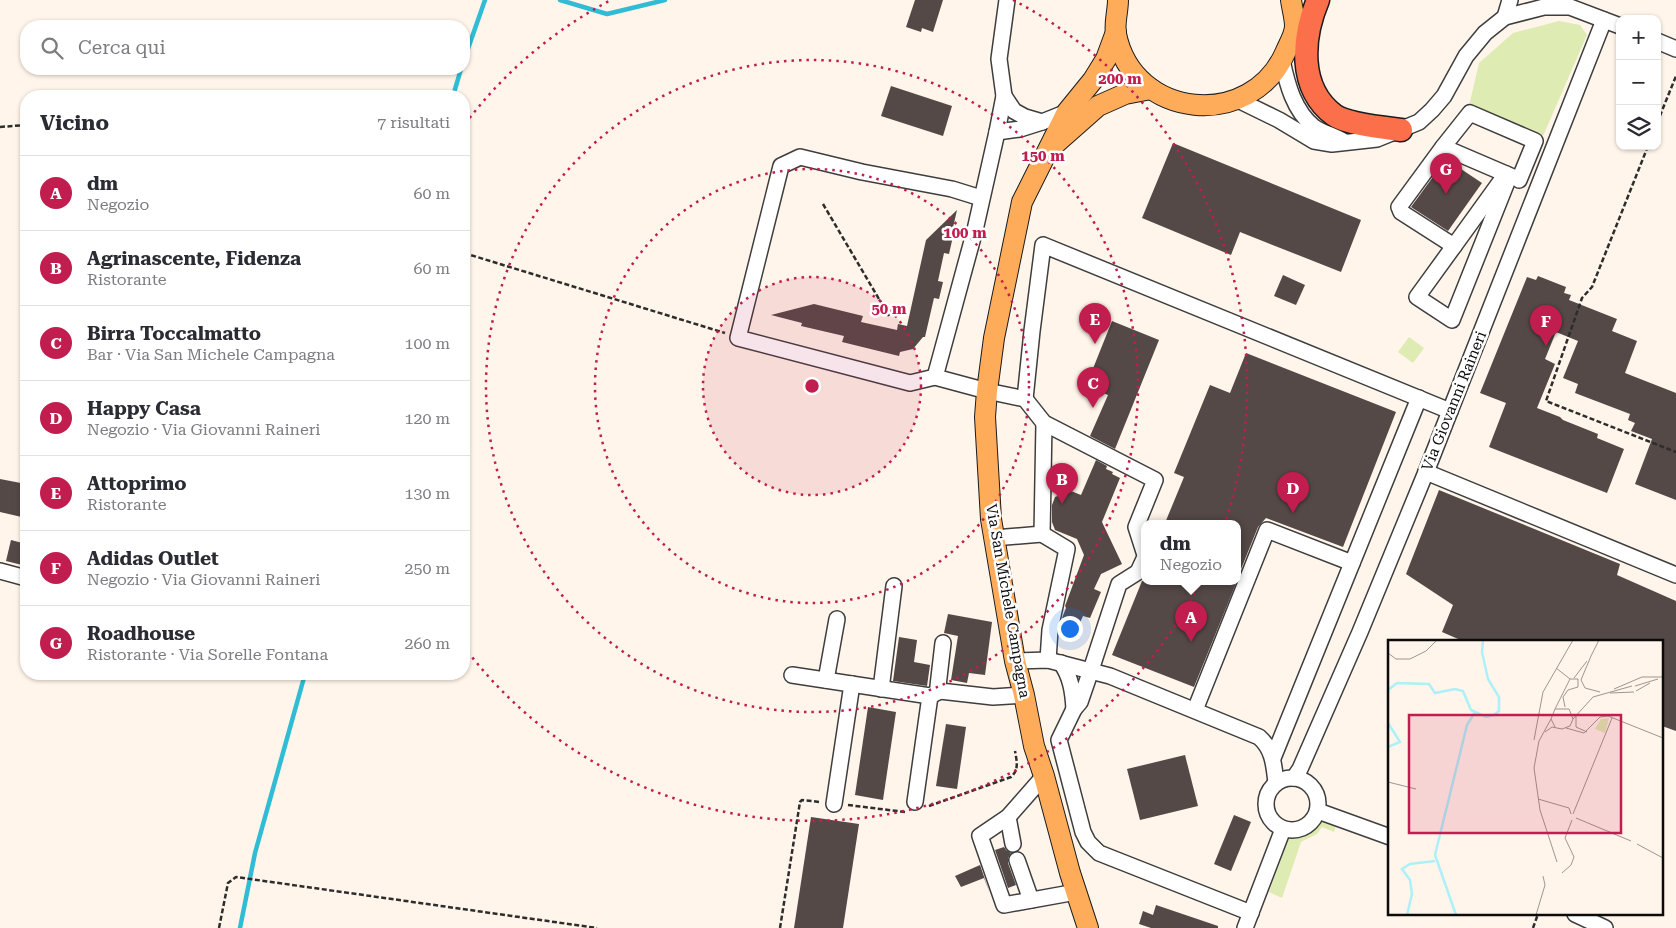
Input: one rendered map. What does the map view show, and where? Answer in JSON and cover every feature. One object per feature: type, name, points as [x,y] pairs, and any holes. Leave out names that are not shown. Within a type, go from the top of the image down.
[{"type":"highway","points":[[1295,28],[1317,0]]},
{"type":"highway","points":[[1317,0],[1311,15],[1306,38],[1306,67],[1316,96],[1336,116],[1362,125],[1401,130]]},
{"type":"main road","name":"Via San Michele Campagna","points":[[1088,928],[1034,746],[1015,661],[991,520],[985,417],[994,338],[1022,202],[1067,112],[1093,80],[1106,59],[1116,32],[1118,0]]},
{"type":"main road","points":[[1291,0],[1295,28]]},
{"type":"main road","name":"Via San Michele Campagna","points":[[1116,32],[1122,52],[1132,71],[1151,89],[1175,102],[1206,106],[1238,100],[1266,81],[1282,60],[1295,28]]},
{"type":"main road","name":"Via San Michele Campagna","points":[[1046,153],[1098,106],[1124,94],[1151,89]]},
{"type":"street","points":[[935,377],[975,230],[1004,96],[1000,59],[1007,0]]},
{"type":"street","points":[[1505,17],[1510,0]]},
{"type":"street","points":[[1238,100],[1279,120],[1314,141],[1332,144],[1377,139],[1419,122],[1432,110],[1444,96],[1466,56],[1485,33],[1505,17],[1544,7],[1570,8],[1616,24]]},
{"type":"street","name":"Via Giovanni Raineri","points":[[1294,778],[1300,769],[1360,632],[1426,472],[1604,20]]},
{"type":"street","points":[[1661,43],[1676,49]]},
{"type":"street","points":[[1282,60],[1287,86],[1303,115],[1315,128],[1346,143]]},
{"type":"street","points":[[1004,96],[1014,111],[1025,117],[1042,122]]},
{"type":"street","points":[[997,132],[1020,130],[1067,112]]},
{"type":"street","points":[[1454,246],[1401,212],[1399,207],[1470,113],[1535,141],[1511,176],[1454,246],[1417,297],[1452,320],[1511,176]]},
{"type":"street","points":[[1443,147],[1538,188]]},
{"type":"street","points":[[981,198],[952,189],[862,172],[800,157],[781,166],[738,338],[910,383],[935,377],[1025,399],[1044,423],[1155,480],[1136,527],[1141,543]]},
{"type":"street","points":[[1025,399],[1043,245],[1450,411]]},
{"type":"street","points":[[1273,758],[1419,398]]},
{"type":"street","points":[[1042,534],[1044,423]]},
{"type":"street","points":[[1426,472],[1676,575]]},
{"type":"street","points":[[1195,710],[1267,530],[1352,563]]},
{"type":"street","points":[[994,538],[1042,534],[1067,549],[1050,630],[1054,661],[1068,673],[1074,709]]},
{"type":"street","points":[[1141,565],[1138,572],[1119,584],[1080,702],[1074,709],[1059,740],[1083,832],[1088,842],[1099,853],[1251,913]]},
{"type":"street","points":[[0,571],[20,576]]},
{"type":"street","points":[[881,689],[894,586]]},
{"type":"street","points":[[826,680],[837,619]]},
{"type":"street","points":[[917,807],[935,694],[938,686],[943,643]]},
{"type":"street","points":[[1015,661],[1054,661],[1091,670],[1259,737],[1267,744],[1273,758],[1276,783]]},
{"type":"street","points":[[792,675],[881,689],[935,694],[993,697],[1024,695]]},
{"type":"street","points":[[834,804],[852,684]]},
{"type":"street","points":[[1044,776],[1008,817],[980,836],[1004,905],[1076,892]]},
{"type":"street","points":[[1294,778],[1301,779],[1315,791],[1319,806],[1318,811],[1307,826],[1298,830],[1283,829],[1272,822],[1267,814],[1266,804],[1270,790],[1276,783],[1294,778]]},
{"type":"street","points":[[1318,811],[1388,836]]},
{"type":"street","points":[[1008,817],[1012,844]]},
{"type":"street","points":[[1245,928],[1283,829]]},
{"type":"street","points":[[1017,860],[1031,900]]},
{"type":"street","points":[[1579,916],[1605,928]]},
{"type":"path","points":[[1661,113],[1676,76]]},
{"type":"path","points":[[0,127],[20,125]]},
{"type":"path","points":[[1646,150],[1592,287],[1582,298],[1546,401],[1676,452]]},
{"type":"path","points":[[823,204],[889,316]]},
{"type":"path","points":[[470,255],[738,338]]},
{"type":"path","points":[[780,928],[800,802],[802,800],[834,804],[917,807],[1011,778],[1016,773],[1015,751]]},
{"type":"path","points":[[219,928],[228,883],[236,877],[597,928]]},
{"type":"path","points":[[1532,928],[1537,916]]},
{"type":"green space","points":[[1559,21],[1580,25],[1587,35],[1543,136],[1469,106],[1479,63],[1513,33]]},
{"type":"green space","points":[[1409,337],[1424,348],[1413,363],[1398,352]]},
{"type":"green space","points":[[1321,817],[1337,822],[1334,832],[1322,827],[1317,834],[1301,842],[1282,898],[1269,892],[1289,838],[1315,827]]},
{"type":"building","points":[[915,0],[943,0],[933,32],[922,28],[921,32],[906,27]]},
{"type":"building","points":[[891,86],[952,106],[943,136],[881,116]]},
{"type":"building","points":[[1173,143],[1361,220],[1341,272],[1240,232],[1231,255],[1142,218]]},
{"type":"building","points":[[1446,159],[1482,183],[1448,231],[1411,207]]},
{"type":"building","points":[[957,210],[949,254],[944,253],[938,281],[943,282],[939,299],[934,298],[925,337],[913,349],[900,352],[899,356],[842,342],[844,336],[801,326],[802,323],[771,315],[814,304],[863,316],[861,322],[897,330],[898,324],[907,326],[926,240]]},
{"type":"building","points":[[1283,275],[1305,285],[1296,305],[1274,296]]},
{"type":"building","points":[[1538,276],[1566,287],[1564,293],[1571,295],[1569,300],[1617,319],[1612,331],[1637,341],[1625,373],[1676,393],[1676,500],[1635,484],[1652,439],[1631,431],[1635,423],[1628,420],[1630,414],[1575,393],[1578,384],[1563,378],[1578,341],[1556,332],[1545,359],[1555,364],[1537,408],[1598,434],[1597,438],[1624,449],[1607,493],[1489,447],[1506,403],[1480,393],[1527,277],[1536,280]]},
{"type":"building","points":[[1112,321],[1159,340],[1115,449],[1090,436],[1108,395],[1086,386]]},
{"type":"building","points":[[1246,353],[1396,412],[1343,547],[1266,518],[1258,527],[1241,569],[1241,520],[1166,520],[1184,477],[1174,473],[1210,385],[1230,393]]},
{"type":"building","points":[[1096,460],[1107,466],[1106,469],[1120,478],[1102,522],[1122,564],[1101,574],[1094,589],[1101,592],[1090,618],[1083,616],[1079,625],[1062,618],[1084,555],[1077,539],[1055,530],[1052,522],[1052,505],[1055,497],[1071,491],[1081,495]]},
{"type":"building","points":[[0,479],[20,483],[20,517],[0,512]]},
{"type":"building","points":[[1439,490],[1620,564],[1617,575],[1676,601],[1676,731],[1664,727],[1664,640],[1460,640],[1442,632],[1453,605],[1406,574]]},
{"type":"building","points":[[11,540],[20,542],[20,564],[6,561]]},
{"type":"building","points":[[1141,583],[1141,585],[1235,585],[1194,687],[1112,655]]},
{"type":"building","points":[[948,614],[992,622],[985,675],[969,673],[967,683],[951,680],[958,636],[944,633]]},
{"type":"building","points":[[899,637],[917,640],[914,662],[930,665],[927,686],[893,681]]},
{"type":"building","points":[[868,707],[896,712],[883,800],[855,795]]},
{"type":"building","points":[[946,724],[966,727],[957,789],[936,786]]},
{"type":"building","points":[[1185,755],[1198,806],[1140,820],[1127,769]]},
{"type":"building","points":[[1234,815],[1251,822],[1231,871],[1214,864]]},
{"type":"building","points":[[811,817],[859,824],[843,928],[794,928]]},
{"type":"building","points":[[1004,847],[1011,853],[1008,863],[1016,885],[1008,888],[995,850]]},
{"type":"building","points":[[980,865],[990,894],[984,878],[961,887],[955,876]]},
{"type":"building","points":[[1156,905],[1218,926],[1218,928],[1151,928],[1139,924],[1143,911],[1153,915]]},
{"type":"waterway","points":[[470,43],[485,0]]},
{"type":"waterway","points":[[560,0],[607,14],[665,0]]},
{"type":"waterway","points":[[455,90],[459,75]]},
{"type":"waterway","points":[[240,928],[255,853],[303,680]]},
{"type":"place","name":"Roadhouse","points":[[1446,194]]},
{"type":"place","name":"Attoprimo","points":[[1095,344]]},
{"type":"place","name":"Adidas Outlet","points":[[1546,346]]},
{"type":"place","name":"Birra Toccalmatto","points":[[1093,408]]},
{"type":"place","name":"Agrinascente, Fidenza","points":[[1062,504]]},
{"type":"place","name":"Happy Casa","points":[[1293,513]]},
{"type":"place","name":"dm","points":[[1191,642]]}]
